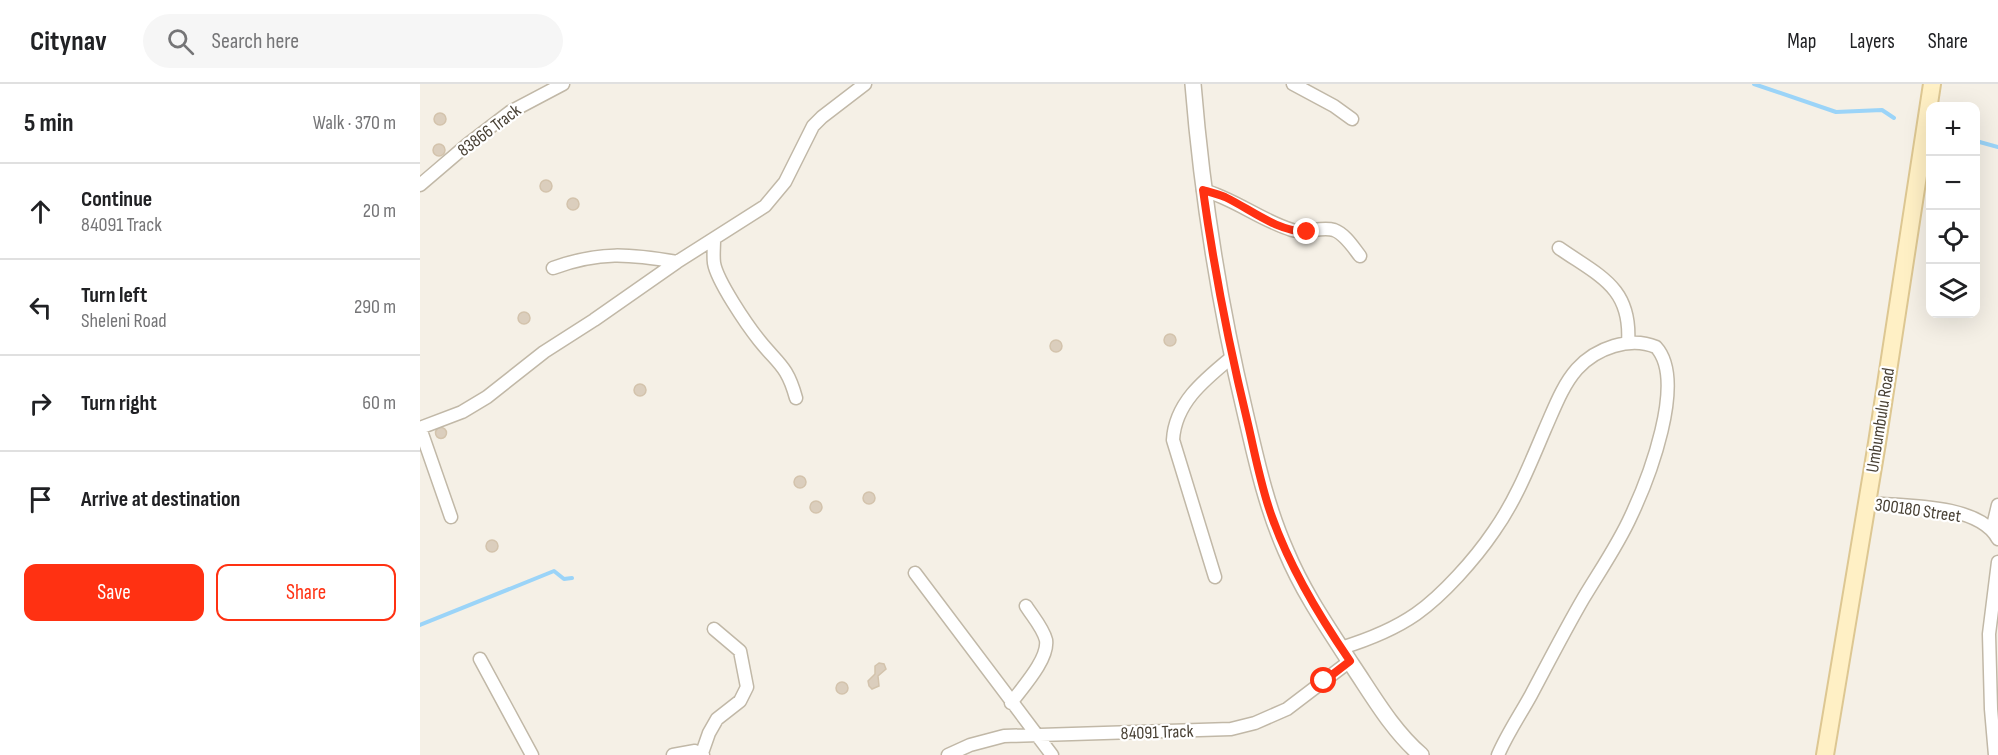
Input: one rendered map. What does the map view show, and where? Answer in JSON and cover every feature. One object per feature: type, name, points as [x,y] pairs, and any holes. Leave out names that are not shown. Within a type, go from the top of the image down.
[{"type":"main road","name":"Umbumbulu Road","points":[[1825,755],[1932,84]]},
{"type":"street","name":"83866 Track","points":[[420,185],[510,112],[563,84]]},
{"type":"street","points":[[451,517],[420,428],[462,412],[487,397],[544,352],[677,262],[755,213],[776,195],[785,182],[813,126],[865,84]]},
{"type":"street","points":[[1193,84],[1212,257],[1232,357],[1271,515],[1302,583],[1341,648],[1393,726],[1418,754]]},
{"type":"street","points":[[1293,84],[1334,106],[1352,119]]},
{"type":"street","points":[[1203,190],[1223,196],[1266,220],[1292,230],[1307,232],[1331,229],[1344,237],[1360,256]]},
{"type":"street","points":[[714,240],[714,264],[721,281],[757,337],[788,373],[796,398]]},
{"type":"street","points":[[1559,248],[1617,292],[1627,312],[1629,343]]},
{"type":"street","points":[[553,268],[585,257],[599,255],[647,257],[677,262]]},
{"type":"street","points":[[1341,648],[1394,628],[1417,614],[1441,592],[1492,533],[1509,508],[1562,392],[1570,378],[1588,359],[1629,343],[1647,343],[1656,347],[1664,360],[1667,376],[1667,403],[1657,449],[1631,518],[1568,626],[1498,755]]},
{"type":"street","points":[[1215,578],[1173,441],[1173,429],[1177,416],[1192,394],[1232,357]]},
{"type":"street","name":"300180 Street","points":[[1866,503],[1942,509],[1972,517],[1986,524],[1995,534]]},
{"type":"street","points":[[1995,534],[1998,506]]},
{"type":"street","points":[[1995,755],[1989,634],[1998,562]]},
{"type":"street","points":[[915,573],[1052,755]]},
{"type":"street","points":[[1011,703],[1046,651],[1045,638],[1026,606]]},
{"type":"street","points":[[673,755],[689,751],[702,754],[709,733],[717,719],[740,701],[747,687],[740,651],[714,629]]},
{"type":"street","points":[[480,658],[532,755]]},
{"type":"street","name":"84091 Track","points":[[957,753],[986,740],[1004,736],[1217,730],[1255,723],[1287,709],[1350,661]]},
{"type":"building","points":[[440,113],[446,119],[440,125],[434,119]]},
{"type":"building","points":[[439,144],[445,150],[439,156],[433,150]]},
{"type":"building","points":[[546,180],[552,186],[546,192],[540,186]]},
{"type":"building","points":[[573,198],[579,204],[573,210],[567,204]]},
{"type":"building","points":[[524,312],[530,318],[524,324],[518,318]]},
{"type":"building","points":[[1170,334],[1176,340],[1170,346],[1164,340]]},
{"type":"building","points":[[1056,340],[1062,346],[1056,352],[1050,346]]},
{"type":"building","points":[[640,384],[646,390],[640,396],[634,390]]},
{"type":"building","points":[[441,428],[445,429],[445,437],[441,438],[437,437],[436,433],[437,429]]},
{"type":"building","points":[[800,476],[806,482],[800,488],[794,482]]},
{"type":"building","points":[[869,492],[875,498],[869,504],[863,498]]},
{"type":"building","points":[[816,501],[822,507],[816,513],[810,507]]},
{"type":"building","points":[[492,540],[498,546],[492,552],[486,546]]},
{"type":"building","points":[[879,663],[884,664],[886,669],[878,676],[879,686],[872,689],[868,681],[875,674],[875,666]]},
{"type":"building","points":[[842,682],[848,688],[842,694],[836,688]]},
{"type":"waterway","points":[[1754,84],[1836,112],[1882,110],[1894,118]]},
{"type":"waterway","points":[[1980,142],[1998,147]]},
{"type":"waterway","points":[[420,625],[554,571],[564,579],[572,578]]},
{"type":"route","points":[[1307,232],[1292,230],[1266,220],[1223,196],[1203,190],[1220,303],[1271,515],[1286,552],[1306,591],[1350,661],[1324,681]]}]
